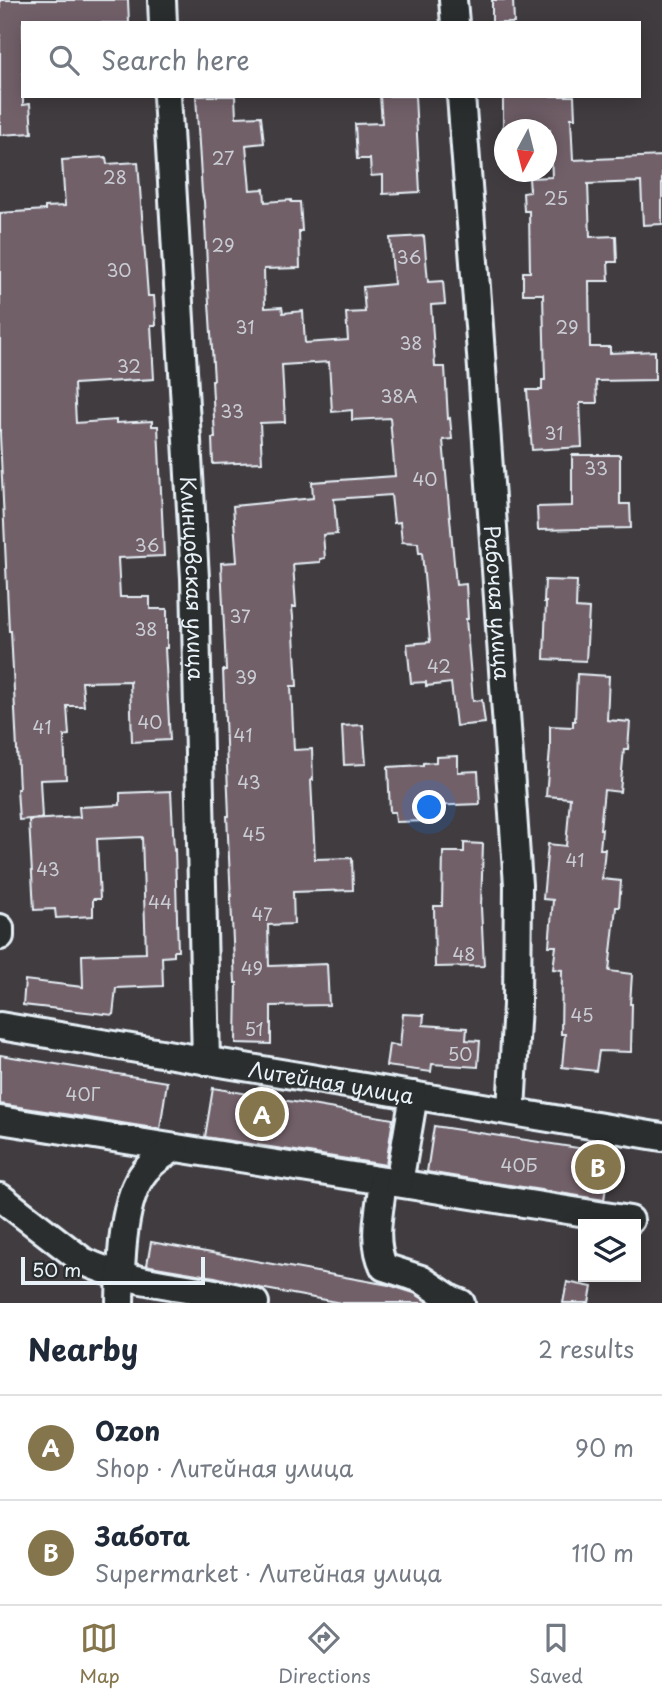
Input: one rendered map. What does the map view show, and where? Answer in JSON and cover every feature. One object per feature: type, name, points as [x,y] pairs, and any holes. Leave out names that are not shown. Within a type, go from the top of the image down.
[{"type":"street","points":[[162,0],[163,21]]},
{"type":"street","points":[[453,0],[455,21]]},
{"type":"street","name":"Клинцовская улица","points":[[167,98],[195,578],[206,1061]]},
{"type":"street","name":"Рабочая улица","points":[[461,98],[517,872],[517,1005],[511,1110]]},
{"type":"street","points":[[0,928],[0,936]]},
{"type":"street","name":"Литейная улица","points":[[0,1026],[662,1137]]},
{"type":"street","points":[[414,1095],[377,1244],[379,1256],[384,1267],[421,1279],[461,1303]]},
{"type":"street","points":[[0,1120],[624,1219]]},
{"type":"street","points":[[120,1303],[130,1203],[135,1185],[145,1170],[159,1157],[175,1148]]},
{"type":"street","points":[[0,1197],[83,1261],[99,1269],[121,1276],[255,1303]]},
{"type":"building","points":[[0,0],[128,0],[129,21],[21,21],[21,98],[23,105],[30,104],[32,133],[0,135]]},
{"type":"building","points":[[492,0],[513,0],[514,21],[492,21]]},
{"type":"building","points":[[196,98],[235,98],[236,117],[261,116],[264,143],[246,145],[250,190],[264,189],[265,202],[300,202],[300,268],[264,269],[265,308],[282,307],[283,313],[303,311],[305,343],[348,340],[346,313],[365,312],[363,287],[394,284],[390,238],[424,236],[428,282],[443,281],[445,304],[431,305],[435,367],[445,367],[452,439],[443,440],[456,585],[466,584],[473,701],[482,700],[485,723],[456,726],[451,683],[426,686],[426,682],[411,683],[407,644],[430,642],[422,553],[419,553],[418,543],[402,542],[400,522],[394,523],[391,495],[334,499],[337,534],[323,535],[325,558],[320,559],[320,562],[293,564],[296,607],[292,607],[297,686],[291,686],[294,750],[312,749],[315,859],[352,858],[353,890],[293,892],[294,924],[268,925],[269,966],[327,964],[329,1005],[271,1006],[271,1044],[236,1043],[237,983],[227,816],[223,670],[226,670],[221,563],[237,562],[233,506],[313,498],[312,482],[395,476],[390,418],[352,420],[352,410],[332,412],[329,362],[282,365],[285,422],[260,423],[262,462],[213,464],[214,380]]},
{"type":"building","points":[[380,98],[415,98],[420,192],[383,194],[383,175],[371,176],[370,159],[357,159],[355,124],[382,123]]},
{"type":"building","points":[[503,98],[574,98],[575,118],[571,118],[573,160],[662,156],[662,224],[643,225],[641,182],[588,184],[590,237],[616,236],[617,262],[608,262],[609,281],[589,281],[590,347],[610,347],[610,353],[655,351],[655,380],[596,381],[597,403],[580,403],[582,447],[532,450],[527,390],[542,390],[542,380],[545,380],[543,294],[523,294],[523,272],[530,272],[529,211],[524,211],[523,193],[530,192],[529,182],[557,182],[557,119],[503,119]]},
{"type":"building","points":[[106,157],[107,164],[138,162],[148,296],[154,296],[156,325],[151,325],[154,379],[74,384],[76,423],[152,421],[152,426],[158,426],[164,556],[118,558],[120,597],[150,597],[150,609],[167,609],[165,648],[170,740],[132,742],[130,681],[82,682],[84,706],[67,706],[69,735],[64,736],[66,779],[40,780],[42,818],[19,820],[0,435],[0,213],[65,206],[62,160]]},
{"type":"building","points":[[572,455],[620,455],[620,504],[630,504],[631,528],[538,530],[537,507],[572,506]]},
{"type":"building","points":[[545,580],[577,581],[576,608],[589,609],[586,661],[544,659]]},
{"type":"building","points":[[577,674],[609,676],[607,720],[630,722],[628,749],[624,749],[620,792],[604,790],[600,849],[605,849],[602,879],[621,881],[609,971],[632,974],[631,1052],[599,1051],[596,1071],[562,1067],[565,1034],[561,1034],[562,970],[553,969],[556,946],[549,946],[553,900],[543,899],[548,844],[566,846],[570,798],[546,796],[550,726],[573,727]]},
{"type":"building","points":[[363,725],[366,764],[344,765],[342,726]]},
{"type":"building","points":[[458,756],[458,772],[478,771],[480,804],[426,806],[427,821],[396,822],[395,812],[390,812],[388,767],[423,765],[436,762],[436,757]]},
{"type":"building","points":[[171,791],[178,951],[174,951],[174,956],[162,957],[163,986],[116,988],[113,1015],[23,1005],[25,980],[83,987],[82,955],[146,953],[142,837],[97,839],[100,899],[93,899],[93,916],[56,918],[55,909],[34,910],[29,820],[80,817],[79,807],[120,805],[120,793]]},
{"type":"building","points":[[464,843],[483,844],[481,907],[484,966],[435,967],[434,906],[442,906],[443,852],[464,852]]},
{"type":"building","points":[[403,1014],[424,1015],[423,1025],[467,1028],[466,1040],[480,1041],[478,1067],[432,1064],[431,1072],[386,1066],[389,1044],[400,1046]]},
{"type":"building","points":[[0,1055],[167,1082],[160,1129],[0,1104]]},
{"type":"building","points":[[213,1088],[393,1119],[386,1165],[205,1137]]},
{"type":"building","points":[[434,1126],[611,1153],[604,1200],[427,1172]]},
{"type":"building","points":[[151,1242],[389,1285],[414,1293],[429,1303],[341,1303],[150,1266],[147,1265]]},
{"type":"building","points":[[567,1282],[592,1287],[589,1303],[563,1303]]},
{"type":"place","name":"Ozon","points":[[262,1114]]},
{"type":"place","name":"Забота","points":[[598,1167]]}]
